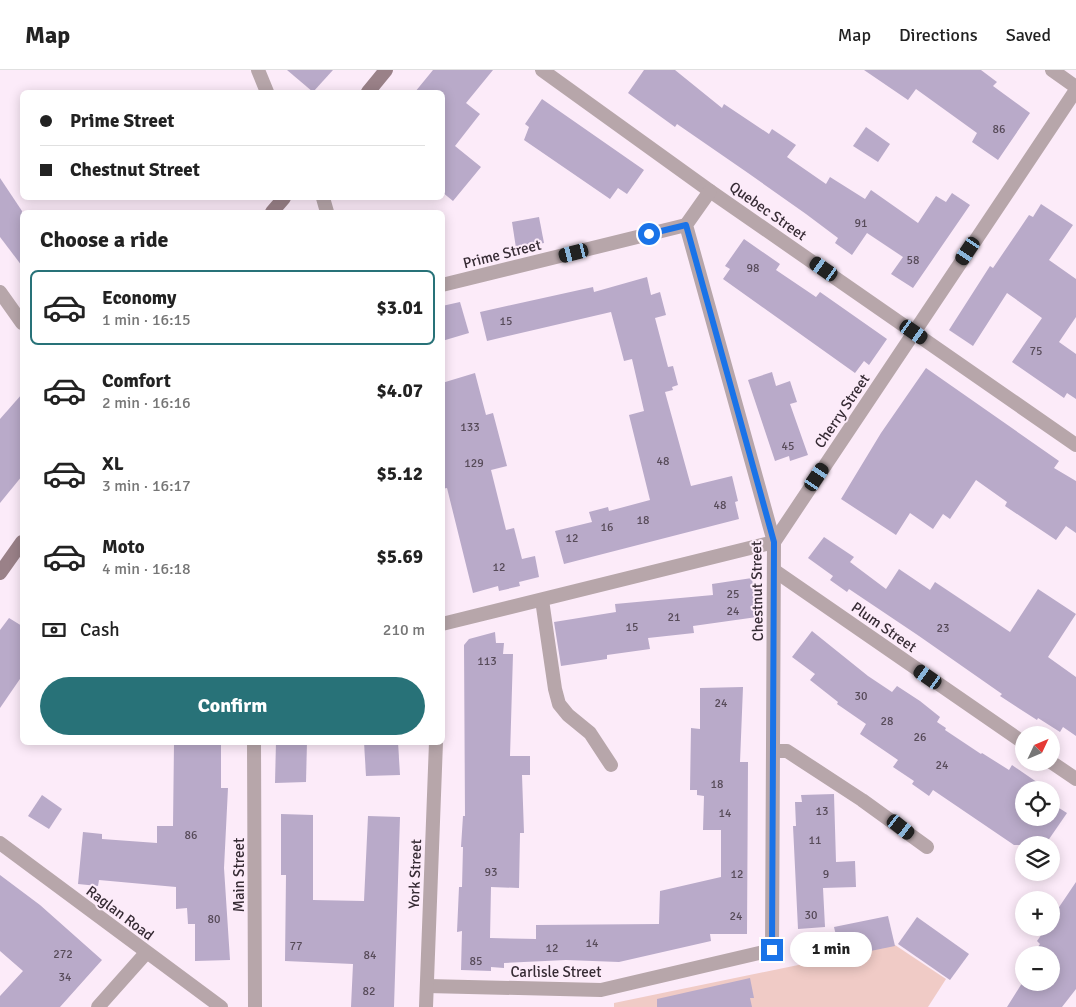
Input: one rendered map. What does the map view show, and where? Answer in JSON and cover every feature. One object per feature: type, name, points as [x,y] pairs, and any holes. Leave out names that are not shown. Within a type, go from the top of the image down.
[{"type":"main road","points":[[370,90],[386,70]]},
{"type":"main road","points":[[274,210],[282,200]]},
{"type":"main road","points":[[0,573],[20,545]]},
{"type":"street","points":[[258,70],[266,90]]},
{"type":"street","name":"Quebec Street","points":[[542,70],[710,190],[1076,445]]},
{"type":"street","points":[[1052,70],[1076,88]]},
{"type":"street","name":"Cherry Street","points":[[774,542],[1076,88]]},
{"type":"street","points":[[686,225],[710,190]]},
{"type":"street","name":"Prime Street","points":[[445,284],[686,225]]},
{"type":"street","name":"Chestnut Street","points":[[686,225],[774,542],[772,950]]},
{"type":"street","points":[[0,292],[20,320]]},
{"type":"street","points":[[445,623],[774,542]]},
{"type":"street","name":"Plum Street","points":[[775,571],[1015,737]]},
{"type":"street","points":[[542,600],[555,689],[559,704],[590,733],[611,765]]},
{"type":"street","name":"Main Street","points":[[254,745],[255,1007]]},
{"type":"street","name":"York Street","points":[[426,1007],[436,745]]},
{"type":"street","points":[[773,750],[787,751],[862,800],[927,847]]},
{"type":"street","points":[[1060,768],[1076,779]]},
{"type":"street","name":"Raglan Road","points":[[0,843],[221,1007]]},
{"type":"street","name":"Carlisle Street","points":[[427,986],[601,990],[772,950]]},
{"type":"street","points":[[98,1007],[146,952]]},
{"type":"shaded area","points":[[895,945],[946,979],[928,1007],[614,1007],[614,1003]]},
{"type":"building","points":[[287,70],[333,70],[315,90],[311,90]]},
{"type":"building","points":[[433,70],[493,70],[466,103],[480,114],[455,146],[481,167],[453,201],[445,194],[445,90],[417,90]]},
{"type":"building","points":[[644,70],[675,70],[722,108],[724,104],[769,134],[772,129],[796,145],[787,157],[826,184],[830,177],[865,199],[871,190],[918,223],[936,196],[946,202],[952,193],[970,205],[913,288],[891,274],[903,257],[867,233],[852,255],[835,243],[838,238],[806,214],[677,124],[675,127],[628,93]]},
{"type":"building","points":[[864,70],[981,70],[997,82],[993,86],[1030,113],[998,160],[972,142],[977,133],[916,89],[908,100]]},
{"type":"building","points":[[542,99],[644,170],[627,194],[618,188],[610,199],[524,140],[529,127],[525,124]]},
{"type":"building","points":[[866,127],[890,144],[878,162],[853,146]]},
{"type":"building","points":[[0,178],[21,210],[20,263],[0,237]]},
{"type":"building","points":[[1041,204],[1073,225],[1049,260],[1076,279],[1076,317],[1059,342],[1076,354],[1076,399],[1067,393],[1064,398],[1012,362],[1042,318],[1007,293],[973,346],[949,330],[990,266],[993,268],[1029,215],[1033,217]]},
{"type":"building","points":[[539,217],[544,243],[516,248],[512,222]]},
{"type":"building","points":[[744,239],[780,264],[776,270],[816,297],[820,292],[887,339],[869,365],[864,361],[855,373],[723,279],[730,269],[725,266]]},
{"type":"building","points":[[647,277],[651,295],[660,292],[666,315],[655,318],[668,367],[673,366],[678,385],[672,387],[673,390],[665,392],[691,486],[732,476],[738,501],[735,502],[739,519],[564,564],[555,531],[592,522],[589,512],[608,507],[609,511],[650,500],[629,415],[644,411],[632,359],[624,361],[611,312],[487,341],[480,312],[593,287],[594,292]]},
{"type":"building","points":[[460,302],[469,333],[445,340],[445,305]]},
{"type":"building","points":[[926,368],[1059,461],[1054,468],[1076,481],[1076,533],[1066,526],[1056,540],[1005,506],[1007,502],[976,480],[950,519],[943,514],[933,529],[910,513],[896,535],[841,499],[881,433]]},
{"type":"building","points":[[772,372],[776,386],[790,381],[797,402],[790,404],[808,455],[790,461],[789,456],[775,461],[748,380]]},
{"type":"building","points":[[475,373],[486,415],[493,413],[507,466],[491,470],[506,530],[514,528],[522,559],[535,556],[539,577],[519,582],[520,586],[499,591],[498,586],[473,593],[447,488],[445,488],[445,382]]},
{"type":"building","points":[[20,396],[20,478],[0,503],[0,419]]},
{"type":"building","points":[[824,537],[854,557],[850,562],[886,589],[899,569],[930,590],[935,582],[1010,632],[1038,589],[1076,614],[1048,657],[1076,677],[1076,736],[1063,727],[1060,732],[1060,726],[1051,726],[1038,718],[1037,720],[1000,696],[1002,694],[919,636],[849,589],[847,592],[830,580],[833,576],[808,558]]},
{"type":"building","points":[[752,578],[757,617],[693,626],[694,633],[648,638],[650,649],[607,655],[607,659],[561,666],[554,622],[616,612],[615,604],[713,595],[712,584]]},
{"type":"building","points":[[9,618],[20,625],[20,679],[0,708],[0,630]]},
{"type":"building","points":[[812,631],[868,676],[892,692],[897,686],[920,701],[940,717],[937,722],[946,728],[945,730],[1009,770],[1012,765],[1015,767],[1015,771],[1021,771],[1035,781],[1015,781],[1015,826],[1058,826],[1051,836],[1015,836],[1014,845],[933,790],[929,796],[912,784],[914,781],[893,767],[898,760],[860,734],[866,724],[837,704],[838,702],[810,680],[815,674],[792,657]]},
{"type":"building","points":[[495,632],[496,643],[504,643],[503,654],[513,654],[510,756],[530,756],[530,775],[522,775],[524,833],[520,833],[519,888],[491,887],[490,938],[536,939],[536,925],[659,924],[660,891],[721,877],[721,830],[703,830],[704,796],[697,795],[697,790],[690,790],[691,728],[700,729],[700,688],[743,687],[740,762],[748,762],[747,934],[710,934],[711,941],[619,962],[566,960],[504,963],[504,968],[491,967],[491,971],[461,970],[462,931],[457,932],[459,887],[462,887],[463,847],[461,847],[463,816],[465,816],[464,645],[469,639]]},
{"type":"building","points":[[174,745],[221,745],[221,788],[228,788],[224,868],[230,960],[195,961],[195,924],[188,924],[187,908],[176,909],[176,887],[99,880],[98,886],[78,884],[83,832],[102,834],[102,839],[157,843],[157,826],[173,826]]},
{"type":"building","points":[[276,745],[307,745],[306,782],[275,783]]},
{"type":"building","points":[[364,745],[398,745],[400,775],[366,776]]},
{"type":"building","points":[[834,794],[836,862],[855,861],[856,887],[823,888],[825,927],[798,929],[793,826],[796,826],[795,802],[802,802],[801,795]]},
{"type":"building","points":[[42,795],[62,809],[49,829],[28,816]]},
{"type":"building","points":[[1060,809],[1067,813],[1060,823]]},
{"type":"building","points":[[281,814],[313,815],[313,900],[364,901],[368,816],[400,817],[394,1007],[351,1007],[353,964],[285,961],[286,875],[281,875]]},
{"type":"building","points":[[0,875],[40,905],[102,960],[60,1007],[0,1007],[0,996],[23,971],[0,951]]},
{"type":"building","points":[[1076,882],[1076,989],[1062,1007],[1007,1007],[1017,991],[1060,991],[1060,946],[1039,946],[1040,944],[1037,941],[1040,936],[1060,936],[1060,906]]},
{"type":"building","points":[[888,916],[895,946],[841,957],[834,927]]},
{"type":"building","points":[[917,917],[969,954],[950,980],[898,944]]},
{"type":"building","points":[[750,978],[754,998],[750,998],[752,1007],[657,1007],[657,999]]},
{"type":"route","points":[[649,234],[686,225],[774,542],[772,950]]}]
